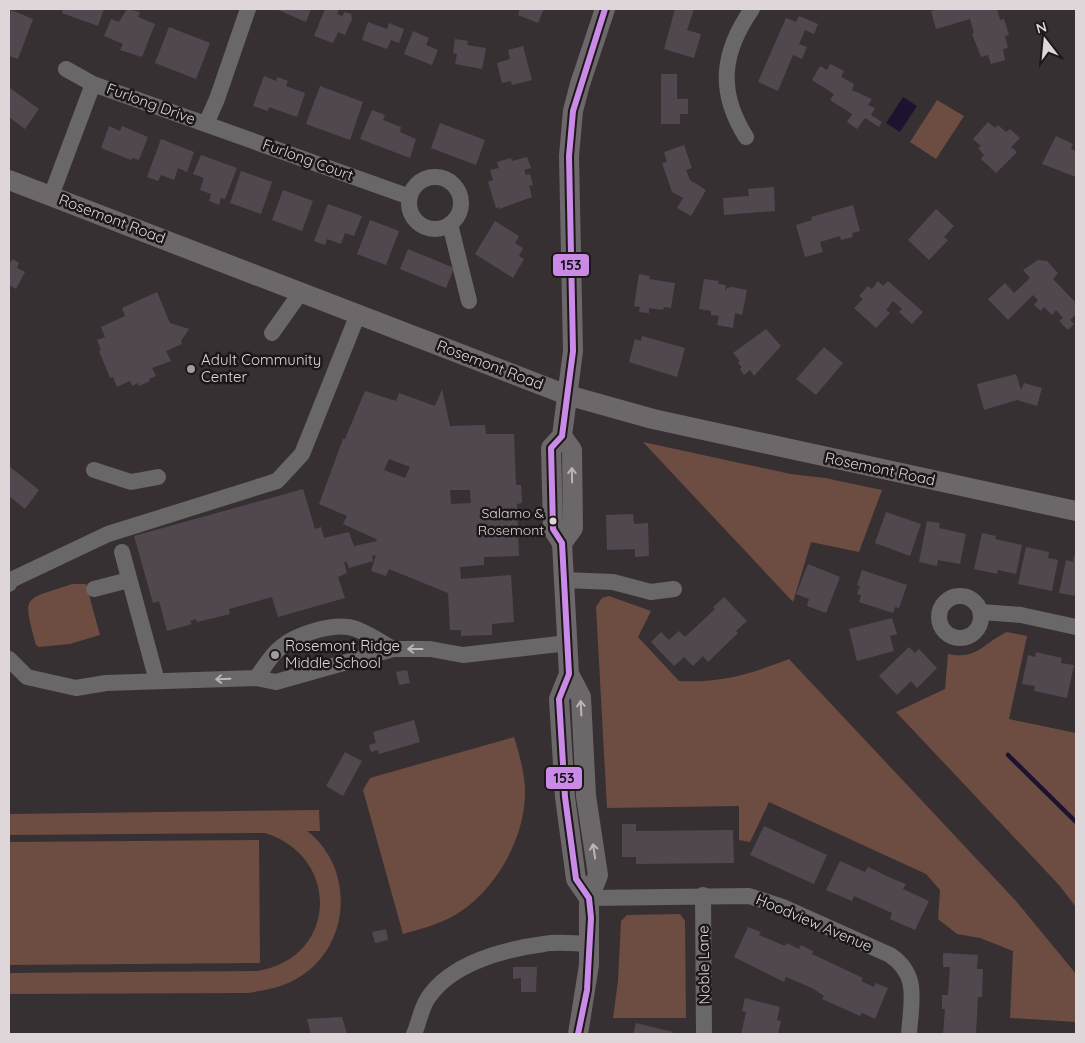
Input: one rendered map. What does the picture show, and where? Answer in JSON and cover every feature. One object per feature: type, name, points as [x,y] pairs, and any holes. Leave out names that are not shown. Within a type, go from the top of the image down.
[{"type":"main road","points":[[578,1034],[587,990],[590,944],[589,898],[598,875],[586,796],[581,697],[569,674],[562,543],[553,529],[550,474],[551,448],[562,436],[574,329],[569,156],[572,126],[580,84],[605,9]]},
{"type":"main road","name":"Rosemont Road","points":[[9,180],[567,395],[661,420],[1076,511]]},
{"type":"street","name":"Furlong Drive","points":[[66,69],[93,84],[206,124],[217,99],[248,9]]},
{"type":"street","points":[[746,137],[734,118],[730,104],[726,82],[726,66],[737,32],[752,9]]},
{"type":"street","name":"Furlong Drive","points":[[51,196],[93,84]]},
{"type":"street","name":"Furlong Court","points":[[206,124],[410,197]]},
{"type":"street","points":[[437,177],[454,184],[461,197],[461,209],[457,217],[450,224],[439,228],[423,226],[416,221],[410,210],[410,197],[413,188],[427,178],[437,177]]},
{"type":"street","points":[[450,224],[469,301]]},
{"type":"street","points":[[272,333],[301,292]]},
{"type":"street","points":[[9,584],[11,580],[108,534],[277,481],[302,454],[358,314]]},
{"type":"street","points":[[94,470],[131,482],[158,476]]},
{"type":"street","points":[[122,552],[157,681]]},
{"type":"street","points":[[94,589],[129,580]]},
{"type":"street","points":[[564,580],[613,582],[651,592],[674,589]]},
{"type":"street","points":[[982,612],[1021,615],[1076,627]]},
{"type":"street","points":[[256,678],[280,648],[293,639],[330,626],[346,626],[356,629],[393,649]]},
{"type":"street","points":[[9,660],[27,677],[76,688],[106,682],[256,678],[276,682],[393,649],[430,649],[463,655],[568,643]]},
{"type":"street","name":"Hoodview Avenue","points":[[589,898],[703,895],[758,898],[783,908],[896,959],[907,971],[912,984],[909,1034]]},
{"type":"street","name":"Noble Lane","points":[[703,895],[704,1034]]},
{"type":"street","points":[[414,1034],[426,1000],[437,987],[460,970],[514,949],[546,943],[590,944]]},
{"type":"shaded area","points":[[903,97],[917,106],[900,132],[886,123]]},
{"type":"shaded area","points":[[937,100],[964,116],[936,159],[910,142]]},
{"type":"shaded area","points":[[643,442],[791,474],[825,478],[882,490],[859,552],[811,542],[793,602]]},
{"type":"shaded area","points":[[72,584],[86,584],[100,635],[70,644],[39,647],[36,645],[29,616],[28,607],[30,601],[44,593]]},
{"type":"shaded area","points":[[609,596],[651,611],[638,637],[679,681],[722,679],[761,669],[789,659],[1016,901],[1076,974],[1076,1022],[1010,1018],[1013,951],[980,938],[957,934],[938,919],[940,890],[926,874],[769,802],[750,842],[739,840],[739,806],[607,808],[596,607],[602,598]]},
{"type":"shaded area","points":[[1007,632],[1027,636],[1009,719],[1076,733],[1076,907],[1059,885],[896,712],[945,689],[948,654],[966,655],[974,653]]},
{"type":"shaded area","points":[[514,737],[524,778],[525,799],[522,820],[505,862],[493,881],[461,911],[428,927],[403,934],[363,790],[370,778]]},
{"type":"shaded area","points":[[319,810],[320,831],[307,831],[322,846],[333,863],[339,883],[341,903],[338,923],[331,942],[320,960],[304,974],[277,987],[247,993],[9,994],[9,973],[257,971],[283,963],[303,948],[315,928],[320,906],[317,884],[307,863],[290,845],[265,833],[9,835],[9,814]]},
{"type":"shaded area","points":[[259,840],[260,963],[9,965],[9,842]]},
{"type":"shaded area","points":[[680,914],[685,921],[686,1018],[613,1018],[618,981],[621,921],[627,915]]},
{"type":"building","points":[[63,9],[104,9],[98,26],[62,13]]},
{"type":"building","points":[[127,9],[140,12],[138,17],[155,24],[142,57],[120,50],[123,44],[104,36],[111,19],[119,22]]},
{"type":"building","points":[[276,9],[311,9],[306,22]]},
{"type":"building","points":[[325,9],[339,9],[337,14],[342,16],[345,12],[351,14],[352,19],[345,35],[338,32],[333,43],[314,36]]},
{"type":"building","points":[[520,9],[544,9],[538,23],[518,15]]},
{"type":"building","points":[[675,9],[694,9],[687,30],[701,34],[694,58],[664,49]]},
{"type":"building","points":[[939,9],[997,9],[1000,20],[1004,19],[1009,35],[1005,36],[1008,48],[1003,49],[1005,60],[991,64],[988,55],[981,57],[972,34],[974,33],[970,19],[936,29],[931,11]]},
{"type":"building","points":[[11,10],[33,19],[18,59],[9,56],[9,17]]},
{"type":"building","points":[[799,16],[818,24],[814,34],[805,30],[799,44],[807,47],[802,59],[793,55],[778,91],[758,82],[786,18],[796,22]]},
{"type":"building","points":[[368,22],[387,29],[389,23],[404,29],[399,43],[391,40],[387,49],[362,40]]},
{"type":"building","points":[[169,27],[210,43],[196,79],[155,63]]},
{"type":"building","points":[[413,31],[429,38],[426,45],[438,50],[432,65],[404,54]]},
{"type":"building","points":[[455,39],[468,41],[467,45],[486,48],[482,69],[455,64],[457,54],[453,53]]},
{"type":"building","points":[[523,46],[532,80],[512,85],[511,81],[502,83],[497,63],[510,59],[508,50]]},
{"type":"building","points":[[830,64],[844,71],[841,77],[854,84],[852,90],[872,99],[868,105],[875,108],[871,115],[882,122],[879,127],[865,118],[857,129],[847,122],[852,114],[830,100],[834,94],[812,80],[820,66],[827,70]]},
{"type":"building","points":[[661,74],[677,74],[677,99],[688,99],[688,114],[680,114],[680,124],[661,124]]},
{"type":"building","points":[[264,76],[276,81],[277,77],[288,81],[286,86],[305,93],[297,117],[269,107],[268,111],[253,106]]},
{"type":"building","points":[[320,86],[363,102],[350,140],[306,124]]},
{"type":"building","points":[[10,88],[39,109],[25,129],[9,117]]},
{"type":"building","points":[[372,110],[385,115],[383,120],[401,127],[400,132],[416,139],[410,158],[360,139]]},
{"type":"building","points":[[988,122],[995,128],[998,125],[1006,132],[1010,129],[1020,138],[1011,147],[1017,152],[996,173],[981,159],[984,155],[978,148],[981,146],[973,139]]},
{"type":"building","points":[[440,123],[485,140],[476,165],[431,148]]},
{"type":"building","points":[[109,126],[120,131],[122,126],[148,137],[139,160],[132,158],[131,160],[101,148]]},
{"type":"building","points":[[1056,136],[1073,144],[1071,149],[1076,151],[1076,177],[1042,164]]},
{"type":"building","points":[[161,139],[194,152],[187,172],[178,168],[174,180],[161,175],[158,181],[147,177]]},
{"type":"building","points":[[684,145],[692,168],[686,170],[690,180],[706,190],[691,216],[677,208],[683,198],[672,192],[662,163],[667,162],[664,152]]},
{"type":"building","points":[[201,155],[237,168],[225,199],[221,198],[219,205],[209,201],[211,194],[200,190],[204,178],[193,174]]},
{"type":"building","points":[[527,157],[531,168],[524,170],[526,175],[530,174],[533,185],[529,186],[532,197],[499,209],[499,207],[496,208],[488,182],[493,180],[490,170],[499,168],[497,162],[511,158],[512,161]]},
{"type":"building","points":[[241,171],[272,182],[261,214],[230,203]]},
{"type":"building","points":[[774,187],[775,211],[724,215],[723,198],[749,196],[748,189]]},
{"type":"building","points":[[283,190],[313,201],[302,231],[272,220]]},
{"type":"building","points":[[328,204],[362,216],[354,236],[345,233],[341,244],[327,239],[325,245],[314,241]]},
{"type":"building","points":[[853,205],[860,231],[852,233],[853,237],[841,240],[840,236],[820,242],[823,252],[805,257],[796,225],[812,220],[811,217]]},
{"type":"building","points":[[936,209],[954,226],[944,237],[948,240],[929,260],[908,240]]},
{"type":"building","points":[[370,220],[399,231],[386,265],[357,254]]},
{"type":"building","points":[[495,221],[519,236],[515,243],[523,248],[519,256],[524,259],[513,278],[475,254]]},
{"type":"building","points":[[408,249],[454,268],[446,288],[400,269]]},
{"type":"building","points":[[13,259],[19,263],[17,268],[25,272],[16,289],[9,285],[9,264]]},
{"type":"building","points":[[1038,260],[1047,261],[1058,273],[1053,279],[1076,303],[1076,314],[1070,320],[1074,324],[1068,330],[1059,321],[1063,318],[1056,310],[1052,315],[1044,307],[1041,311],[1034,305],[1038,300],[1033,295],[1008,320],[988,299],[1005,283],[1014,293],[1030,278],[1023,270]]},
{"type":"building","points":[[639,274],[650,276],[649,279],[675,283],[671,308],[664,307],[663,310],[649,308],[649,313],[639,312],[640,307],[634,306]]},
{"type":"building","points":[[704,279],[719,281],[718,284],[726,285],[725,292],[727,288],[732,287],[747,290],[742,315],[735,313],[733,328],[717,325],[719,316],[711,315],[711,311],[699,309]]},
{"type":"building","points":[[878,281],[883,286],[888,281],[923,312],[912,324],[899,312],[902,309],[893,301],[886,310],[890,313],[876,328],[854,308],[863,299],[859,296],[868,286],[872,289]]},
{"type":"building","points":[[157,292],[170,323],[189,329],[181,341],[182,344],[166,351],[171,361],[152,368],[156,376],[149,379],[150,381],[139,386],[138,383],[132,386],[130,381],[117,387],[113,377],[110,378],[99,351],[101,350],[97,340],[105,337],[101,327],[125,316],[122,308]]},
{"type":"building","points":[[766,329],[781,346],[754,376],[750,370],[744,375],[740,369],[742,367],[738,363],[740,361],[733,353]]},
{"type":"building","points":[[642,336],[685,348],[677,377],[629,362],[635,339],[641,341]]},
{"type":"building","points":[[824,347],[843,363],[816,395],[796,379]]},
{"type":"building","points":[[1016,374],[1021,390],[1024,383],[1042,388],[1037,406],[1017,400],[984,410],[977,384]]},
{"type":"building","name":"Rosemont Ridge Middle School","points":[[442,389],[450,426],[485,425],[486,434],[514,434],[516,485],[521,485],[522,503],[517,504],[519,556],[484,557],[484,565],[460,567],[461,579],[511,575],[514,622],[492,624],[492,635],[461,636],[461,630],[450,630],[448,593],[389,569],[386,576],[371,571],[376,555],[372,556],[373,561],[349,568],[347,562],[344,562],[347,573],[338,577],[345,598],[278,617],[272,597],[229,609],[230,614],[197,622],[196,619],[190,621],[192,624],[167,631],[159,601],[153,603],[134,536],[303,489],[315,529],[321,527],[324,538],[349,532],[354,546],[377,541],[343,524],[347,516],[319,504],[343,439],[345,439],[365,391],[396,401],[399,393],[435,406]],"holes":[[[389,459],[410,467],[405,478],[384,470]],[[450,490],[470,490],[471,503],[451,504]]]},
{"type":"building","points":[[9,466],[39,490],[25,509],[9,496]]},
{"type":"building","points":[[886,512],[921,524],[910,556],[875,543]]},
{"type":"building","points":[[633,514],[634,524],[648,523],[649,556],[635,557],[635,549],[607,550],[606,515]]},
{"type":"building","points":[[927,521],[940,523],[939,528],[966,534],[960,564],[938,560],[937,566],[919,562]]},
{"type":"building","points":[[982,533],[996,536],[995,539],[1022,545],[1016,574],[998,570],[997,574],[974,569]]},
{"type":"building","points":[[1026,547],[1049,552],[1048,558],[1058,560],[1052,591],[1018,584]]},
{"type":"building","points":[[1074,556],[1076,556],[1076,596],[1059,593],[1066,560],[1073,562]]},
{"type":"building","points":[[808,564],[840,577],[826,613],[807,606],[809,599],[796,594]]},
{"type":"building","points":[[862,570],[907,585],[899,608],[895,607],[893,613],[859,602],[861,595],[857,594],[860,586],[857,585]]},
{"type":"building","points":[[724,597],[747,621],[736,631],[738,633],[708,662],[703,656],[693,666],[684,657],[674,666],[651,642],[661,632],[669,640],[679,631],[685,637],[715,609],[713,607]]},
{"type":"building","points":[[892,618],[897,634],[890,636],[894,651],[857,661],[849,629]]},
{"type":"building","points":[[909,647],[915,653],[919,649],[937,668],[917,688],[911,681],[897,695],[879,676]]},
{"type":"building","points":[[1036,652],[1062,658],[1061,663],[1074,665],[1067,698],[1034,691],[1035,686],[1022,684],[1028,655],[1035,657]]},
{"type":"building","points":[[407,670],[410,683],[399,685],[396,672]]},
{"type":"building","points":[[414,720],[420,742],[379,754],[378,750],[371,752],[369,745],[376,743],[373,732]]},
{"type":"building","points":[[345,752],[362,761],[343,796],[326,786]]},
{"type":"building","points":[[622,824],[636,824],[636,831],[733,830],[734,863],[636,864],[636,857],[622,857]]},
{"type":"building","points":[[764,826],[827,855],[814,884],[750,855]]},
{"type":"building","points":[[840,861],[865,872],[868,867],[906,884],[903,889],[929,901],[915,930],[890,919],[892,913],[854,896],[852,901],[826,890]]},
{"type":"building","points":[[748,927],[761,932],[759,935],[785,946],[786,943],[799,949],[801,945],[813,951],[812,954],[863,978],[861,981],[874,987],[876,983],[888,988],[875,1019],[862,1013],[860,1016],[822,999],[824,996],[812,988],[786,977],[784,982],[734,957]]},
{"type":"building","points":[[386,929],[388,940],[375,943],[372,932]]},
{"type":"building","points":[[943,953],[978,955],[977,969],[983,969],[982,997],[978,997],[976,1034],[943,1034],[945,1009],[942,1009],[942,995],[948,995],[950,967],[943,967]]},
{"type":"building","points":[[513,967],[537,967],[536,992],[521,992],[521,978],[513,979]]},
{"type":"building","points":[[745,998],[780,1007],[777,1020],[781,1021],[778,1034],[741,1034],[746,1012],[742,1011]]},
{"type":"building","points":[[342,1017],[347,1034],[311,1034],[307,1019]]},
{"type":"building","points":[[636,1023],[673,1032],[672,1034],[633,1034]]},
{"type":"waterway","points":[[1008,755],[1076,822]]},
{"type":"transit line","name":"153","points":[[578,1034],[587,990],[591,918],[589,898],[576,879],[565,797],[559,699],[569,674],[562,543],[553,529],[551,448],[562,436],[573,351],[569,156],[573,111],[605,9]]},
{"type":"place","name":"Adult Community Center","points":[[191,369]]},
{"type":"place","name":"Salamo & Rosemont","points":[[553,521]]},
{"type":"place","name":"Rosemont Ridge Middle School","points":[[275,655]]}]
